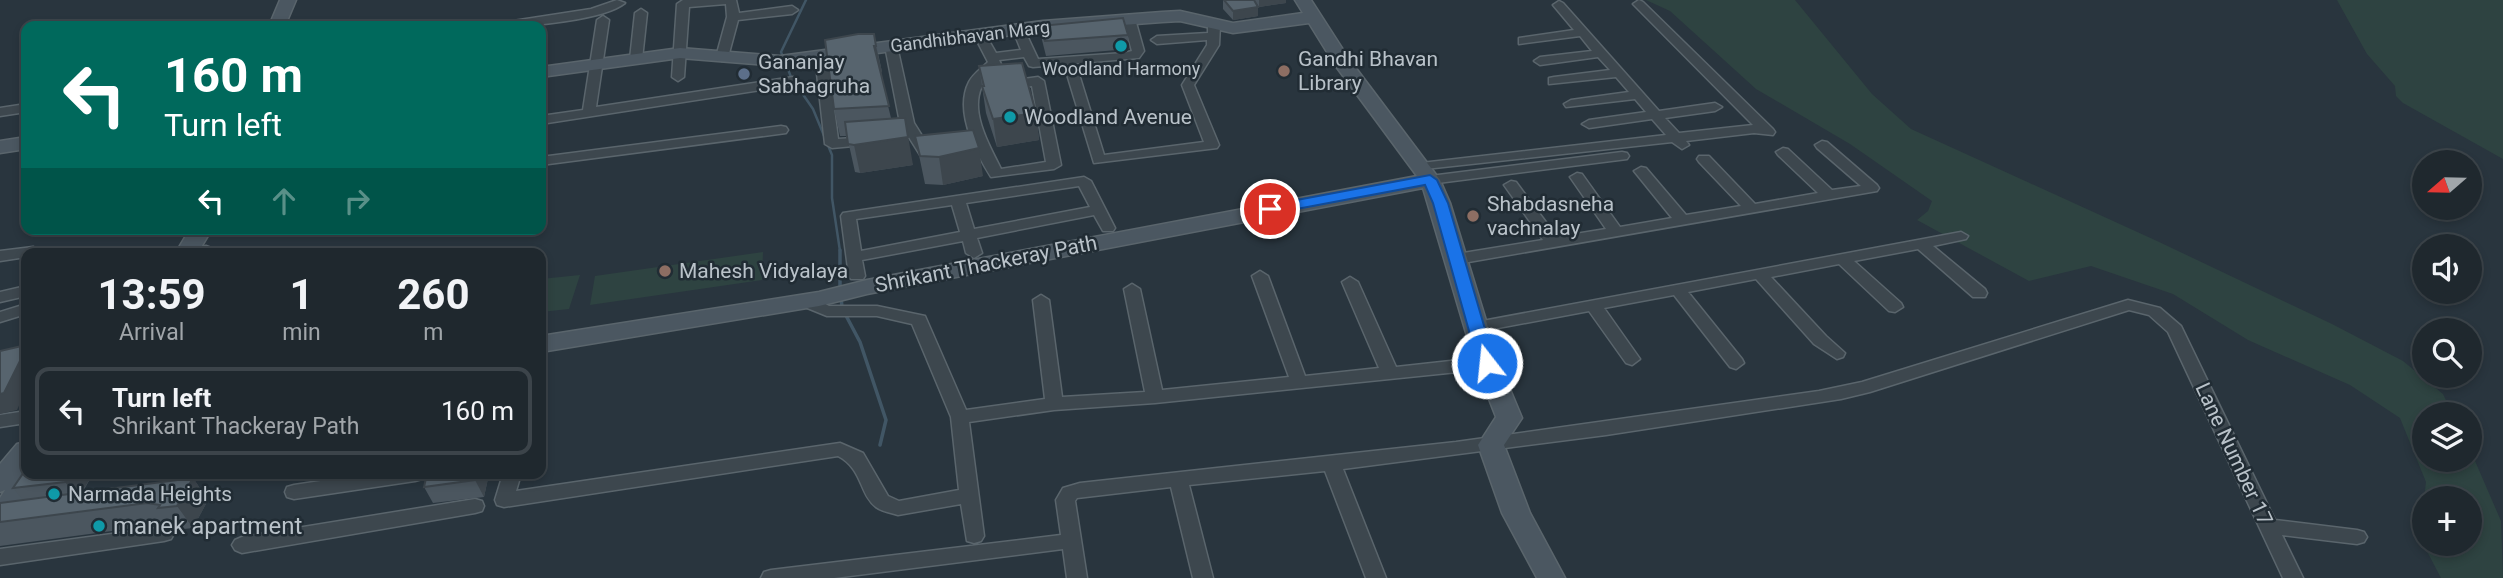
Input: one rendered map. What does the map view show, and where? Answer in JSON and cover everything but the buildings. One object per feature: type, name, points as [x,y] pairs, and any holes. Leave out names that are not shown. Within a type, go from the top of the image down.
[{"type":"main road","points":[[294,21],[302,0]]},
{"type":"street","points":[[279,21],[288,0]]},
{"type":"street","points":[[678,77],[683,5],[721,0]]},
{"type":"street","points":[[722,57],[733,17],[732,2],[728,0]]},
{"type":"street","points":[[1077,578],[1065,499],[1070,493],[1491,444],[1509,418],[1487,363],[1440,203],[1341,61],[1303,0]]},
{"type":"street","points":[[545,21],[593,12],[619,3]]},
{"type":"street","points":[[1418,173],[1681,144],[1761,139],[1768,132],[1639,4]]},
{"type":"street","points":[[1559,5],[1681,144]]},
{"type":"street","points":[[733,17],[792,10]]},
{"type":"street","points":[[636,59],[641,13]]},
{"type":"street","name":"Gandhibhavan Marg","points":[[546,71],[680,53],[785,61],[1019,30],[1129,19],[1180,16],[1214,31],[1315,17]]},
{"type":"street","points":[[980,35],[993,60],[1004,86],[1038,81],[1054,165],[996,174],[980,151],[972,111],[975,82],[993,60],[1135,55],[1138,51],[1129,19]]},
{"type":"street","points":[[589,113],[603,20]]},
{"type":"street","points":[[1019,30],[1031,58]]},
{"type":"street","points":[[1072,71],[1099,160],[1212,145],[1188,85],[1213,45],[1214,31],[1157,40]]},
{"type":"street","points":[[1523,41],[1583,32]]},
{"type":"street","points":[[891,46],[910,139],[929,157],[941,157]]},
{"type":"street","points":[[1540,61],[1602,53]]},
{"type":"street","points":[[821,56],[832,144],[880,141]]},
{"type":"street","points":[[1554,81],[1619,73]]},
{"type":"street","points":[[546,119],[793,81]]},
{"type":"street","points":[[1572,104],[1638,95]]},
{"type":"street","points":[[1589,124],[1715,107]]},
{"type":"street","points":[[0,112],[21,109]]},
{"type":"street","points":[[546,160],[781,130]]},
{"type":"street","points":[[0,147],[21,144]]},
{"type":"street","points":[[1457,259],[1872,188],[1822,145]]},
{"type":"street","points":[[1783,152],[1829,196]]},
{"type":"street","points":[[1704,159],[1752,209]]},
{"type":"street","points":[[1641,171],[1683,221]]},
{"type":"street","name":"Shrikant Thackeray Path","points":[[546,343],[814,295],[852,276],[971,245],[1104,219],[1418,173]]},
{"type":"street","name":"Shrikant Thackeray Path","points":[[852,276],[1418,173]]},
{"type":"street","points":[[1577,177],[1616,232]]},
{"type":"street","points":[[852,276],[849,216],[1084,181],[1104,219]]},
{"type":"street","points":[[1511,185],[1553,243]]},
{"type":"street","points":[[958,199],[971,245]]},
{"type":"street","points":[[197,248],[211,235]]},
{"type":"street","points":[[1477,327],[1961,236]]},
{"type":"street","points":[[1921,243],[1979,293]]},
{"type":"street","points":[[0,256],[21,253]]},
{"type":"street","points":[[1842,258],[1895,307]]},
{"type":"street","points":[[1761,275],[1820,340],[1837,354]]},
{"type":"street","points":[[1260,276],[1298,382]]},
{"type":"street","points":[[1350,282],[1390,373]]},
{"type":"street","points":[[1132,289],[1155,397]]},
{"type":"street","points":[[1678,290],[1737,363]]},
{"type":"street","points":[[0,297],[21,292]]},
{"type":"street","points":[[814,295],[827,311],[877,311],[919,320],[960,417],[974,536]]},
{"type":"street","name":"Shrikant Thackeray Path","points":[[546,328],[814,295]]},
{"type":"street","points":[[1041,300],[1054,404]]},
{"type":"street","points":[[1593,305],[1632,359]]},
{"type":"street","name":"Lane Number 17","points":[[1491,444],[1615,429],[1822,397],[1864,388],[2128,305],[2151,308],[2166,317],[2175,330],[2293,578]]},
{"type":"street","points":[[0,317],[21,311]]},
{"type":"street","points":[[960,417],[1054,404],[1155,397],[1487,363]]},
{"type":"street","points":[[0,421],[21,418]]},
{"type":"street","points":[[1491,444],[1516,513],[1551,578]]},
{"type":"street","points":[[510,479],[504,500],[840,449],[857,458],[881,501],[898,508],[970,495]]},
{"type":"street","points":[[1331,462],[1376,578]]},
{"type":"street","points":[[294,492],[381,479]]},
{"type":"street","points":[[1178,480],[1203,578]]},
{"type":"street","points":[[0,519],[18,488]]},
{"type":"street","points":[[242,545],[475,506]]},
{"type":"street","points":[[2268,526],[2357,537]]},
{"type":"street","points":[[0,557],[164,534]]},
{"type":"street","points":[[771,578],[1070,541]]},
{"type":"green space","points":[[1646,0],[1795,0],[1872,94],[1911,129],[2332,324],[2403,361],[2412,368],[2412,388],[2436,388],[2447,402],[2412,402],[2412,448],[2400,418],[2350,385],[2248,340],[2173,294],[2091,266],[2029,281],[1917,220],[1928,211],[1932,201],[1850,144],[1756,89],[1670,11]]},
{"type":"green space","points":[[2337,0],[2503,0],[2503,159],[2403,103],[2396,96],[2395,86],[2367,54]]},
{"type":"green space","points":[[763,252],[762,280],[590,305],[595,276]]},
{"type":"green space","points":[[580,275],[569,309],[546,311],[546,278]]},
{"type":"green space","points":[[2422,472],[2480,472],[2501,521],[2503,578],[2441,578],[2429,556],[2482,556],[2482,486],[2426,486]]},
{"type":"waterway","points":[[806,0],[781,52],[791,77],[813,109],[832,155],[832,198],[840,251]]},
{"type":"waterway","points":[[840,251],[840,288]]},
{"type":"waterway","points":[[841,296],[842,308],[860,342],[886,420],[880,445]]},
{"type":"place","name":"Woodland Harmony","points":[[1121,46]]},
{"type":"place","name":"Gandhi Bhavan Library","points":[[1284,71]]},
{"type":"place","name":"Gananjay Sabhagruha","points":[[744,74]]},
{"type":"place","name":"Woodland Avenue","points":[[1010,117]]},
{"type":"place","name":"Shabdasneha vachnalay","points":[[1473,216]]},
{"type":"place","name":"Mahesh Vidyalaya","points":[[665,271]]},
{"type":"place","name":"Narmada Heights","points":[[54,494]]},
{"type":"place","name":"manek apartment","points":[[99,526]]},
{"type":"route","points":[[1270,209],[1430,180],[1440,203],[1487,363]]}]
